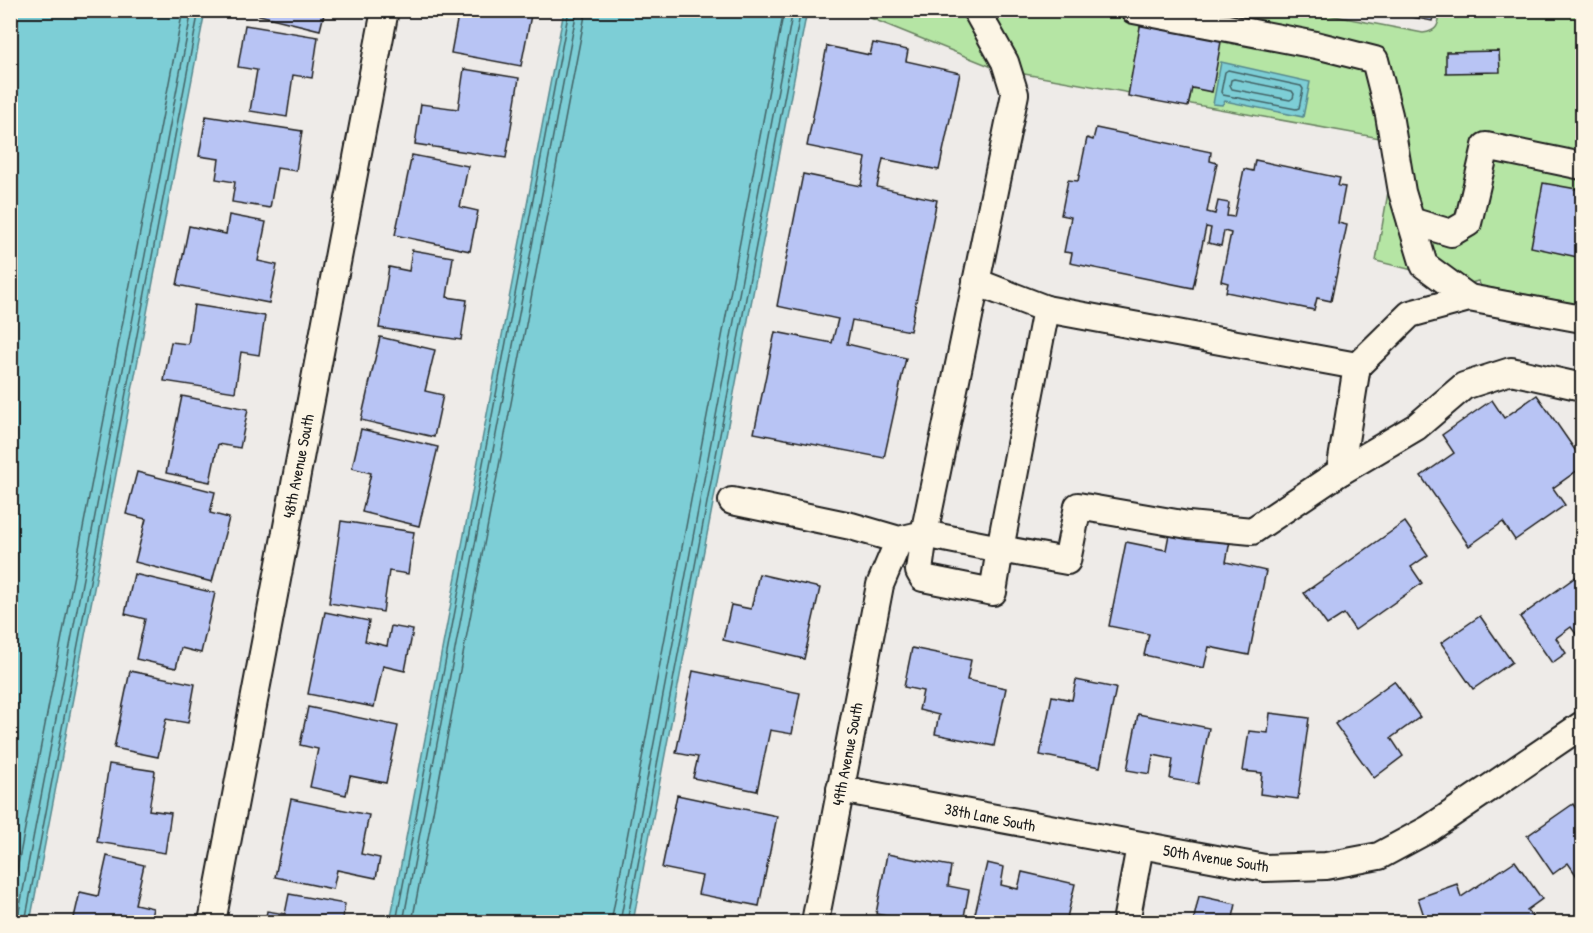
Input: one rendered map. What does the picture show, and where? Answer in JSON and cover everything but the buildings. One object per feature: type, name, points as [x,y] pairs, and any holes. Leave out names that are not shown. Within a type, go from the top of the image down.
[{"type":"street","name":"48th Avenue South","points":[[212,922],[385,10]]},
{"type":"street","points":[[976,10],[1005,62],[1015,94],[924,534],[919,571],[923,578],[991,599],[1046,309]]},
{"type":"street","points":[[1134,10],[1316,45],[1375,60],[1389,115],[1402,192],[1424,265],[1469,298]]},
{"type":"street","points":[[1411,220],[1451,233],[1468,223],[1486,146],[1582,166]]},
{"type":"street","points":[[976,282],[1046,309],[1357,366]]},
{"type":"street","points":[[1340,472],[1357,366],[1410,314],[1469,298],[1582,319]]},
{"type":"street","points":[[732,501],[850,526],[899,540],[924,534],[1067,561],[1078,506],[1188,525],[1252,531],[1340,472],[1416,427],[1464,386],[1511,371],[1582,387]]},
{"type":"street","name":"49th Avenue South","points":[[815,922],[880,585],[899,540]]},
{"type":"street","name":"50th Avenue South","points":[[1126,922],[1140,846],[1265,868],[1326,866],[1379,856],[1429,830],[1582,724]]},
{"type":"street","name":"38th Lane South","points":[[840,789],[1140,846]]},
{"type":"green space","points":[[1303,10],[1423,33],[1435,29],[1441,11],[1582,11],[1582,305],[1481,286],[1478,281],[1468,284],[1376,261],[1397,141],[997,69],[853,11]]},
{"type":"water","points":[[17,11],[205,11],[30,922],[10,922],[10,43]]},
{"type":"water","points":[[564,11],[807,11],[633,922],[390,922]]},
{"type":"water","points":[[1221,62],[1310,82],[1303,117],[1225,101],[1222,105],[1213,104]]}]
